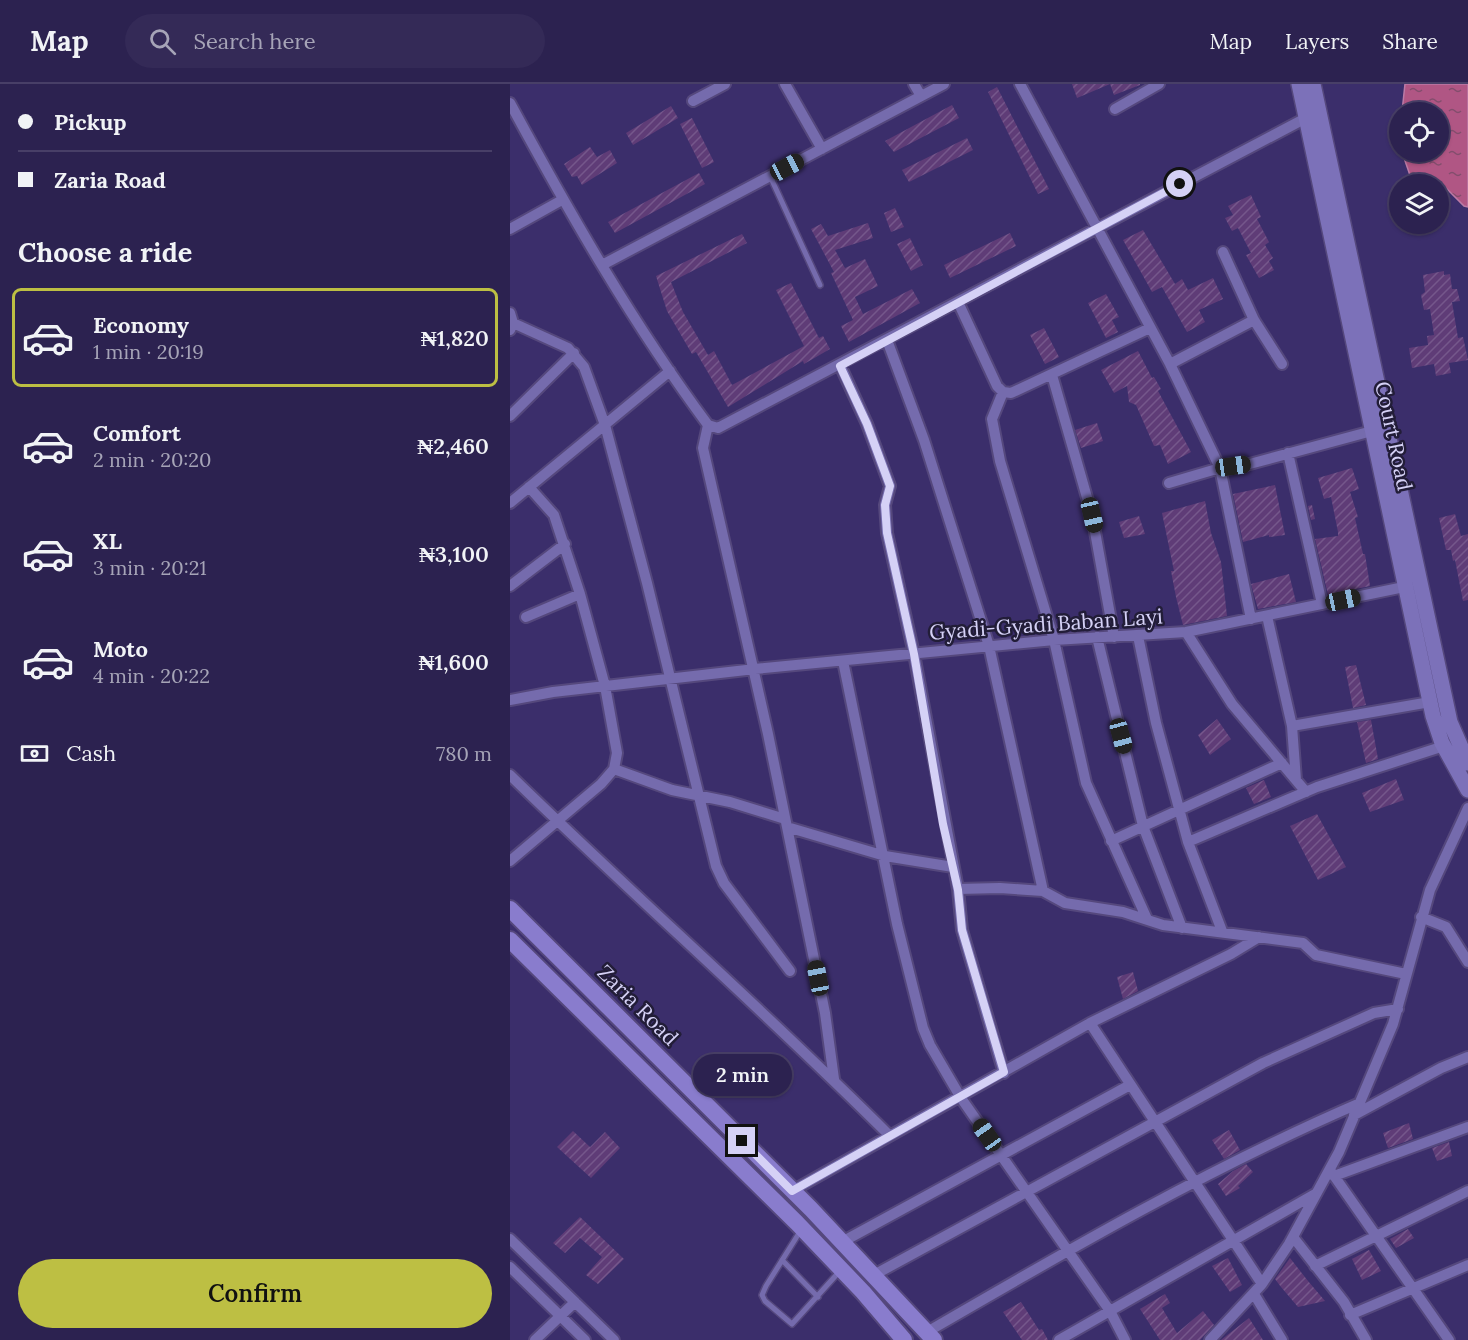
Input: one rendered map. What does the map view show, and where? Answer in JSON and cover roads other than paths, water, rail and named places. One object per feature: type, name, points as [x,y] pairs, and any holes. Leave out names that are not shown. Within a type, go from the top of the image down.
[{"type":"highway","name":"Zaria Road","points":[[510,909],[792,1191],[930,1336]]},
{"type":"highway","name":"Zaria Road","points":[[510,940],[842,1269],[904,1340]]},
{"type":"main road","name":"Court Road","points":[[1299,84],[1430,702],[1444,746],[1468,790]]},
{"type":"main road","name":"Court Road","points":[[1313,84],[1450,722],[1468,763]]},
{"type":"street","points":[[693,101],[725,84]]},
{"type":"street","points":[[785,84],[822,149]]},
{"type":"street","points":[[914,84],[921,96]]},
{"type":"street","points":[[602,265],[944,84]]},
{"type":"street","points":[[1020,84],[1170,364],[1220,468],[1251,619]]},
{"type":"street","points":[[1115,110],[1159,84]]},
{"type":"street","points":[[510,103],[562,200],[602,265],[670,371],[708,425],[718,428],[724,427],[840,366],[1306,118]]},
{"type":"street","points":[[510,229],[562,200]]},
{"type":"street","points":[[1223,252],[1254,320],[1282,364]]},
{"type":"street","points":[[958,302],[997,386],[1003,392],[1018,392],[1150,328]]},
{"type":"street","points":[[1170,364],[1254,320]]},
{"type":"street","points":[[511,322],[568,348],[585,367],[605,425],[672,678],[713,857],[724,883],[790,971]]},
{"type":"street","points":[[887,340],[924,440],[989,646],[1023,812],[1043,891]]},
{"type":"street","points":[[510,416],[574,353]]},
{"type":"street","points":[[840,366],[867,424],[890,486],[885,505],[887,533],[914,654],[958,890],[962,930],[1004,1072]]},
{"type":"street","points":[[510,503],[670,371]]},
{"type":"street","points":[[1052,375],[1092,515],[1114,637]]},
{"type":"street","points":[[1003,392],[992,419],[1000,460],[1054,640],[1086,783],[1147,919]]},
{"type":"street","points":[[708,425],[703,448],[722,543],[755,669],[825,1013],[834,1079]]},
{"type":"street","points":[[1169,483],[1220,468],[1372,431]]},
{"type":"street","points":[[1288,453],[1322,604]]},
{"type":"street","points":[[510,861],[601,784],[614,769],[617,753],[605,686],[564,544],[551,510],[529,488]]},
{"type":"street","points":[[510,586],[564,544]]},
{"type":"street","name":"Gyadi-Gyadi Baban Layi","points":[[510,700],[605,686],[755,669],[1054,640],[1186,632],[1404,587]]},
{"type":"street","points":[[526,617],[580,594]]},
{"type":"street","points":[[1267,616],[1292,726],[1296,780]]},
{"type":"street","points":[[1186,632],[1232,704],[1306,792]]},
{"type":"street","points":[[1138,636],[1188,842],[1222,932]]},
{"type":"street","points":[[1097,637],[1143,826],[1182,928]]},
{"type":"street","points":[[843,661],[885,856],[897,924],[923,1028],[930,1045],[961,1098],[1110,1311],[1125,1340]]},
{"type":"street","points":[[1292,726],[1430,702]]},
{"type":"street","points":[[1188,842],[1306,792],[1444,746]]},
{"type":"street","points":[[1111,841],[1282,763]]},
{"type":"street","points":[[614,769],[672,790],[698,795],[885,856],[953,867]]},
{"type":"street","points":[[510,776],[834,1079],[889,1135]]},
{"type":"street","points":[[1210,1340],[1262,1284],[1293,1237],[1315,1194],[1332,1173],[1398,1009],[1430,890],[1468,808]]},
{"type":"street","points":[[958,890],[1000,888],[1043,891],[1065,903],[1122,912],[1182,928],[1303,943],[1316,955],[1407,974]]},
{"type":"street","points":[[1421,917],[1446,927],[1468,962]]},
{"type":"street","points":[[792,1191],[889,1135],[961,1098],[1090,1023],[1231,954],[1259,937]]},
{"type":"street","points":[[874,1275],[1263,1063],[1374,1013],[1398,1009]]},
{"type":"street","points":[[1090,1023],[1262,1284]]},
{"type":"street","points":[[1354,1115],[1441,1068],[1468,1058]]},
{"type":"street","points":[[842,1242],[1130,1085]]},
{"type":"street","points":[[930,1336],[1067,1251],[1252,1152],[1360,1103]]},
{"type":"street","points":[[1332,1173],[1468,1127]]},
{"type":"street","points":[[1332,1173],[1449,1340]]},
{"type":"street","points":[[1315,1266],[1468,1191]]},
{"type":"street","points":[[1059,1340],[1315,1194]]},
{"type":"street","points":[[1293,1237],[1350,1314],[1366,1340]]},
{"type":"street","points":[[510,1239],[614,1340]]},
{"type":"street","points":[[1350,1314],[1468,1265]]},
{"type":"street","points":[[510,1267],[585,1340]]},
{"type":"street","points":[[1254,1294],[1282,1340]]},
{"type":"street","points":[[536,1340],[575,1302]]},
{"type":"lane","points":[[770,176],[820,285]]},
{"type":"lane","points":[[802,1229],[762,1295],[765,1301],[792,1324],[842,1269]]},
{"type":"lane","points":[[782,1260],[818,1297]]},
{"type":"water","points":[[1405,84],[1468,84],[1468,207],[1464,206],[1449,191],[1449,174],[1410,174],[1405,162],[1449,162],[1449,102],[1403,102]]}]
